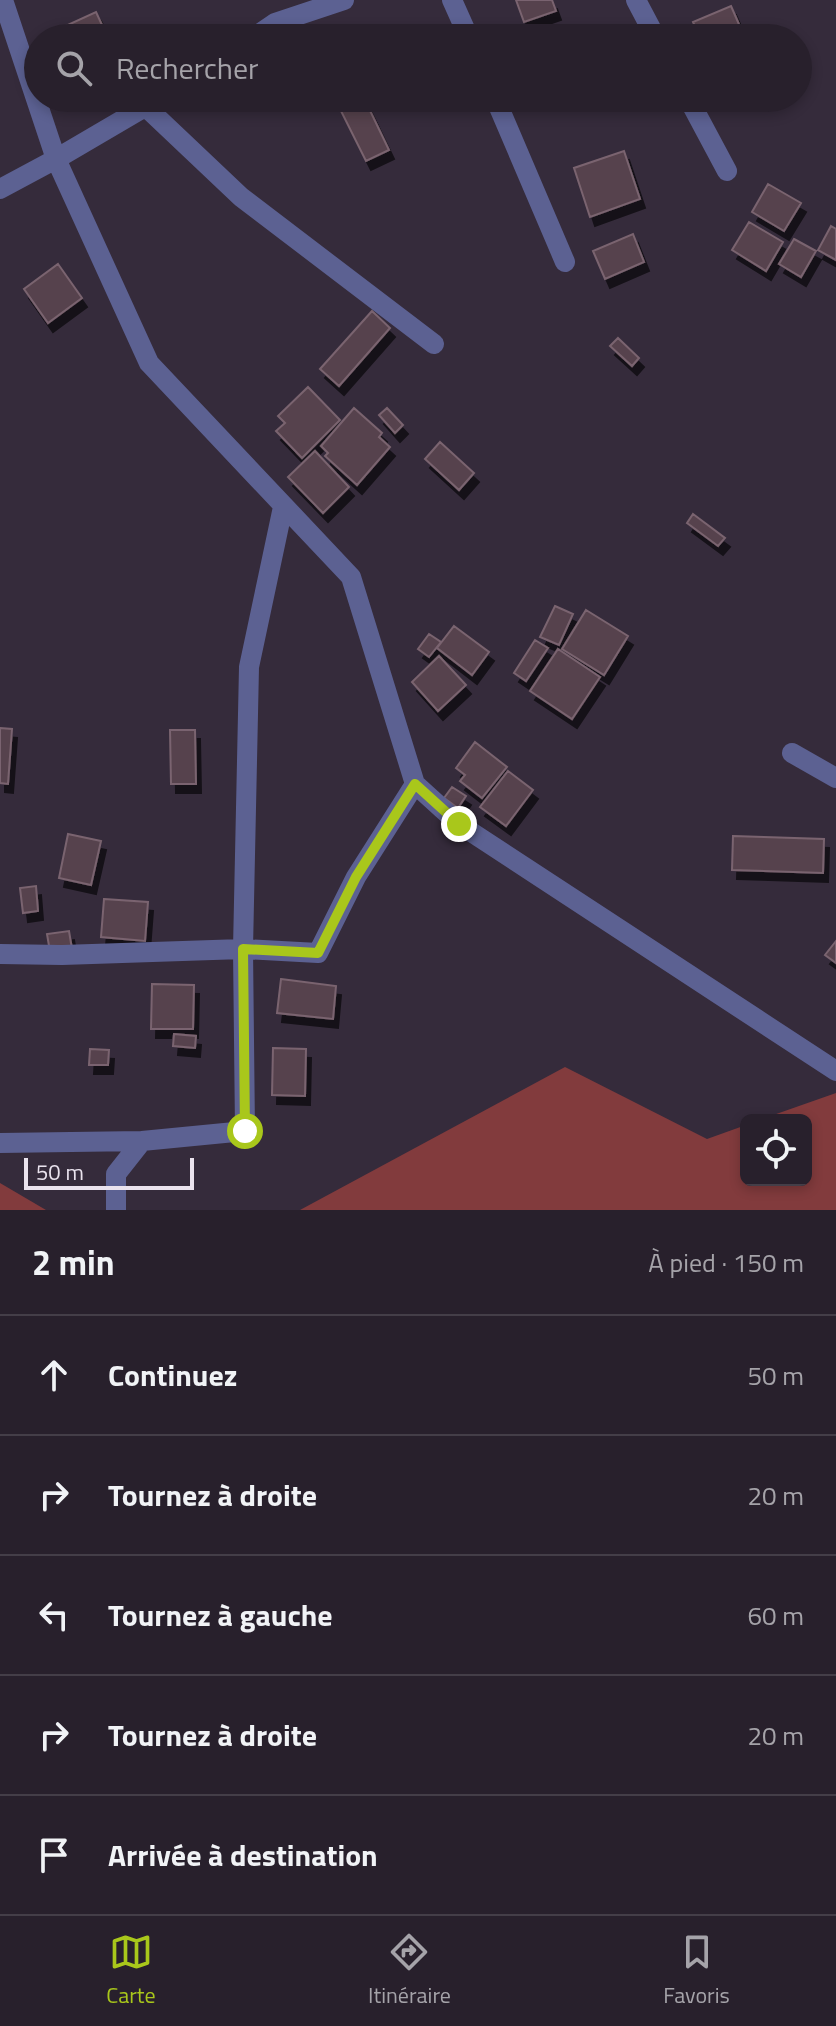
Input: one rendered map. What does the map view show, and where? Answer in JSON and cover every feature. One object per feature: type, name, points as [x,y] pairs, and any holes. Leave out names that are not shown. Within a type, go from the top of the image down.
[{"type":"street","points":[[3,0],[24,63]]},
{"type":"street","points":[[274,24],[344,0]]},
{"type":"street","points":[[452,0],[463,24]]},
{"type":"street","points":[[636,0],[649,24]]},
{"type":"street","points":[[40,112],[56,159],[149,363],[351,577],[415,784],[459,824],[836,1071]]},
{"type":"street","points":[[0,189],[136,112]]},
{"type":"street","points":[[162,112],[241,197],[434,344]]},
{"type":"street","points":[[501,112],[565,262]]},
{"type":"street","points":[[695,112],[727,171]]},
{"type":"street","points":[[0,1143],[142,1141],[245,1131],[243,949],[249,667],[283,507]]},
{"type":"street","points":[[792,753],[836,778]]},
{"type":"street","points":[[0,954],[243,949],[318,953],[356,877],[415,784]]},
{"type":"street","points":[[116,1210],[116,1174],[142,1141]]},
{"type":"shaded area","points":[[565,1067],[707,1139],[740,1127],[740,1186],[812,1186],[812,1114],[776,1114],[836,1093],[836,1210],[300,1210]]},
{"type":"shaded area","points":[[0,1183],[46,1210],[0,1210]]},
{"type":"building","points":[[516,0],[552,0],[556,11],[524,22]]},
{"type":"building","points":[[731,6],[739,24],[694,24]]},
{"type":"building","points":[[96,12],[102,24],[70,24]]},
{"type":"building","points":[[342,112],[371,112],[389,150],[366,161]]},
{"type":"building","points":[[624,151],[640,199],[590,217],[574,168]]},
{"type":"building","points":[[768,184],[801,203],[784,231],[752,212]]},
{"type":"building","points":[[749,222],[783,242],[766,271],[732,250]]},
{"type":"building","points":[[831,226],[836,229],[836,260],[818,250]]},
{"type":"building","points":[[633,234],[644,262],[605,279],[593,251]]},
{"type":"building","points":[[794,239],[816,251],[801,277],[779,264]]},
{"type":"building","points":[[58,264],[82,298],[48,323],[24,289]]},
{"type":"building","points":[[372,311],[390,328],[339,386],[320,369]]},
{"type":"building","points":[[618,338],[639,358],[632,366],[610,346]]},
{"type":"building","points":[[308,387],[340,420],[302,458],[276,431],[285,423],[278,416]]},
{"type":"building","points":[[354,408],[382,433],[379,437],[390,447],[357,485],[325,456],[328,453],[321,446]]},
{"type":"building","points":[[387,408],[403,425],[395,433],[379,415]]},
{"type":"building","points":[[440,442],[474,473],[459,490],[425,459]]},
{"type":"building","points":[[315,451],[349,487],[323,513],[288,477]]},
{"type":"building","points":[[693,514],[725,538],[718,546],[687,523]]},
{"type":"building","points":[[555,606],[573,614],[559,645],[540,637]]},
{"type":"building","points":[[586,610],[628,636],[604,675],[562,649]]},
{"type":"building","points":[[454,626],[489,652],[472,675],[437,648]]},
{"type":"building","points":[[429,634],[441,642],[429,657],[418,649]]},
{"type":"building","points":[[535,640],[548,648],[526,681],[514,673]]},
{"type":"building","points":[[558,649],[600,677],[572,719],[530,691]]},
{"type":"building","points":[[439,656],[466,685],[438,711],[412,682]]},
{"type":"building","points":[[0,728],[12,729],[8,784],[0,783]]},
{"type":"building","points":[[170,730],[195,730],[196,784],[171,784]]},
{"type":"building","points":[[475,742],[507,767],[482,798],[460,781],[465,775],[456,768]]},
{"type":"building","points":[[508,771],[533,790],[506,826],[480,807]]},
{"type":"building","points":[[452,787],[466,796],[458,808],[444,798]]},
{"type":"building","points":[[68,834],[101,841],[91,885],[59,878]]},
{"type":"building","points":[[733,836],[824,839],[823,873],[732,870]]},
{"type":"building","points":[[36,886],[38,911],[23,913],[20,888]]},
{"type":"building","points":[[104,899],[148,902],[145,941],[101,937]]},
{"type":"building","points":[[69,931],[72,949],[50,952],[47,934]]},
{"type":"building","points":[[836,941],[836,963],[825,955]]},
{"type":"building","points":[[281,979],[336,986],[333,1019],[277,1013]]},
{"type":"building","points":[[152,984],[194,985],[193,1029],[151,1029]]},
{"type":"building","points":[[174,1034],[196,1036],[195,1048],[173,1046]]},
{"type":"building","points":[[273,1048],[306,1049],[305,1096],[272,1095]]},
{"type":"building","points":[[90,1049],[109,1050],[108,1065],[89,1065]]},
{"type":"route","points":[[245,1131],[243,949],[318,953],[356,877],[415,784],[459,824]]}]
